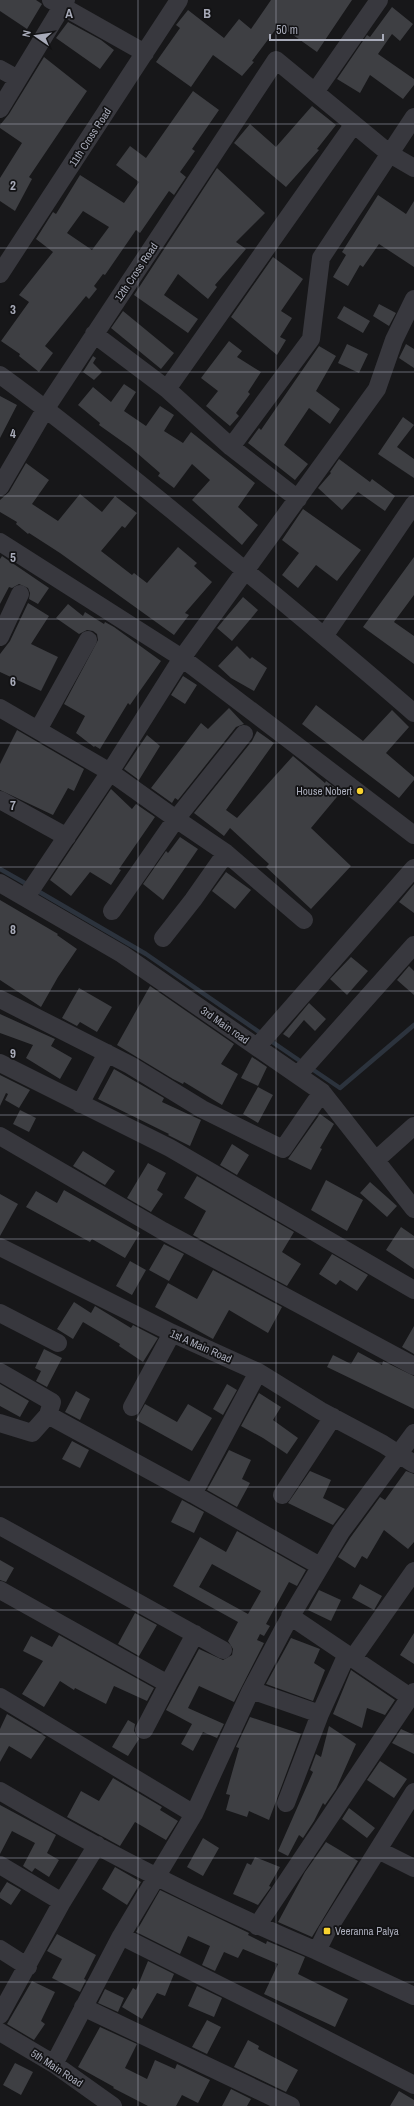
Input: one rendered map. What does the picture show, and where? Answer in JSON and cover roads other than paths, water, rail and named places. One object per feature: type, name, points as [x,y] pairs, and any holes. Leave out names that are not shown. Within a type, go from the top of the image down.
[{"type":"street","name":"11th Cross Road","points":[[0,274],[6,254],[179,0]]},
{"type":"street","points":[[379,0],[315,92],[390,154],[414,168]]},
{"type":"street","points":[[0,109],[18,79],[59,2],[144,53]]},
{"type":"street","name":"12th Cross Road","points":[[0,487],[46,408],[276,60],[315,92]]},
{"type":"street","points":[[0,68],[18,79]]},
{"type":"street","points":[[231,447],[311,339],[321,258],[414,117]]},
{"type":"street","points":[[167,389],[354,124]]},
{"type":"street","points":[[30,891],[110,772],[182,658],[377,389],[394,340],[414,299]]},
{"type":"street","points":[[94,334],[167,389],[231,447],[298,499]]},
{"type":"street","points":[[0,375],[46,408],[325,635],[414,713]]},
{"type":"street","points":[[325,635],[414,504]]},
{"type":"street","points":[[0,542],[182,658],[414,835]]},
{"type":"street","points":[[0,636],[20,594]]},
{"type":"street","points":[[38,730],[88,640]]},
{"type":"street","points":[[0,708],[110,772],[176,820],[226,853],[304,920]]},
{"type":"street","points":[[112,911],[176,820],[244,734]]},
{"type":"street","points":[[0,800],[67,837]]},
{"type":"street","points":[[163,938],[193,900],[226,853]]},
{"type":"street","points":[[257,1047],[414,868]]},
{"type":"street","name":"3rd Main road","points":[[0,883],[30,891],[322,1092],[414,1209]]},
{"type":"street","points":[[298,1075],[414,945]]},
{"type":"street","points":[[0,999],[107,1053],[202,1109],[283,1149],[322,1092]]},
{"type":"street","points":[[80,1104],[107,1053]]},
{"type":"street","points":[[0,1063],[170,1148],[414,1290]]},
{"type":"street","points":[[376,1160],[414,1126]]},
{"type":"street","points":[[0,1136],[163,1231],[414,1366]]},
{"type":"street","name":"1st A Main Road","points":[[0,1247],[172,1333],[258,1372],[333,1417],[398,1453],[414,1464]]},
{"type":"street","points":[[0,1313],[58,1343]]},
{"type":"street","points":[[132,1407],[172,1333]]},
{"type":"street","points":[[0,1372],[52,1402],[48,1415],[32,1433],[0,1423]]},
{"type":"street","points":[[192,1494],[258,1372]]},
{"type":"street","points":[[48,1415],[320,1566]]},
{"type":"street","points":[[282,1495],[333,1417]]},
{"type":"street","points":[[54,2064],[121,1936],[194,1814],[251,1690],[290,1616],[341,1532],[414,1433]]},
{"type":"street","points":[[0,1526],[223,1650]]},
{"type":"street","points":[[286,1803],[320,1714],[350,1656],[414,1571]]},
{"type":"street","points":[[0,1590],[168,1684]]},
{"type":"street","points":[[257,1926],[412,1695],[290,1616]]},
{"type":"street","points":[[144,1730],[195,1634]]},
{"type":"street","points":[[251,1690],[320,1714]]},
{"type":"street","points":[[0,1697],[194,1814]]},
{"type":"street","points":[[0,1791],[74,1835],[156,1878],[257,1926],[317,1951],[414,1996]]},
{"type":"street","points":[[317,1951],[326,1930],[414,1792]]},
{"type":"street","points":[[0,2014],[28,1966],[62,1902],[97,1846]]},
{"type":"street","points":[[378,1850],[414,1868]]},
{"type":"street","points":[[0,1865],[62,1902]]},
{"type":"street","points":[[121,1936],[278,2014],[414,2085]]},
{"type":"street","points":[[0,1949],[28,1966]]},
{"type":"street","points":[[83,2007],[291,2106]]},
{"type":"street","name":"5th Main Road","points":[[0,2032],[54,2064],[113,2106]]},
{"type":"waterway","points":[[0,869],[30,886]]},
{"type":"waterway","points":[[36,890],[146,954],[262,1034]]},
{"type":"waterway","points":[[309,1067],[340,1088],[414,1025]]},
{"type":"waterway","points":[[268,1039],[303,1063]]},
{"type":"place","name":"House Nobert","points":[[360,791]]},
{"type":"place","name":"Veeranna Palya","points":[[327,1931]]}]
